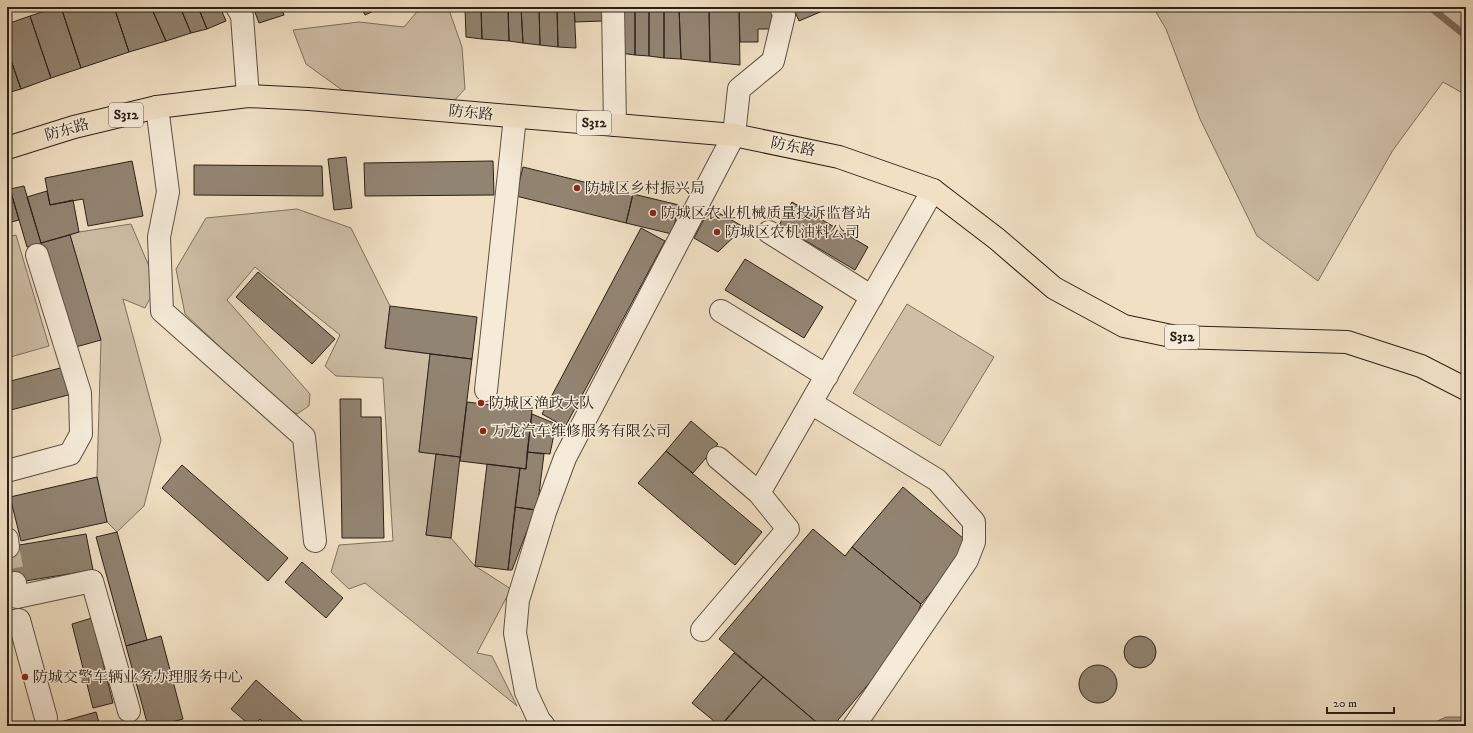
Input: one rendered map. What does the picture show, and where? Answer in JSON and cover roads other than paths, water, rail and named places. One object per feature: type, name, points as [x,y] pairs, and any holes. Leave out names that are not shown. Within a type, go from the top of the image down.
[{"type":"main road","name":"防东路","points":[[7,148],[74,127],[157,107],[248,96],[317,100],[734,135],[839,156],[933,190]]},
{"type":"main road","name":"S312","points":[[933,190],[997,239],[1054,288],[1124,326],[1176,336],[1347,342],[1421,366],[1466,389]]},
{"type":"street","points":[[237,7],[242,16],[248,96]]},
{"type":"street","points":[[612,7],[615,125]]},
{"type":"street","points":[[544,726],[539,720],[526,692],[515,633],[518,600],[545,512],[565,458],[734,135],[739,89],[773,61],[784,14],[781,7]]},
{"type":"street","points":[[157,107],[168,192],[159,237],[162,311],[304,437],[315,541]]},
{"type":"street","points":[[486,390],[515,117]]},
{"type":"street","points":[[759,493],[933,190]]},
{"type":"street","points":[[768,232],[872,297]]},
{"type":"street","points":[[7,471],[70,454],[81,434],[80,393],[37,255]]},
{"type":"street","points":[[720,311],[827,376]]},
{"type":"street","points":[[811,404],[937,480],[974,522],[974,542],[967,560],[854,726]]},
{"type":"street","points":[[702,630],[788,529],[759,493],[718,458]]},
{"type":"street","points":[[15,583],[17,597],[92,581],[129,711]]},
{"type":"street","points":[[7,623],[19,620],[46,718]]},
{"type":"waterway","points":[[1430,7],[1466,36]]},
{"type":"tunnel","points":[[8,547],[15,583]]},
{"type":"place","name":"防城区乡村振兴局","points":[[577,188]]},
{"type":"place","name":"防城区农业机械质量投诉监督站","points":[[653,213]]},
{"type":"place","name":"防城区农机油料公司","points":[[717,232]]},
{"type":"place","name":"防城区渔政大队","points":[[481,403]]},
{"type":"place","name":"万龙汽车维修服务有限公司","points":[[483,431]]},
{"type":"place","name":"防城交警车辆业务办理服务中心","points":[[25,677]]}]
